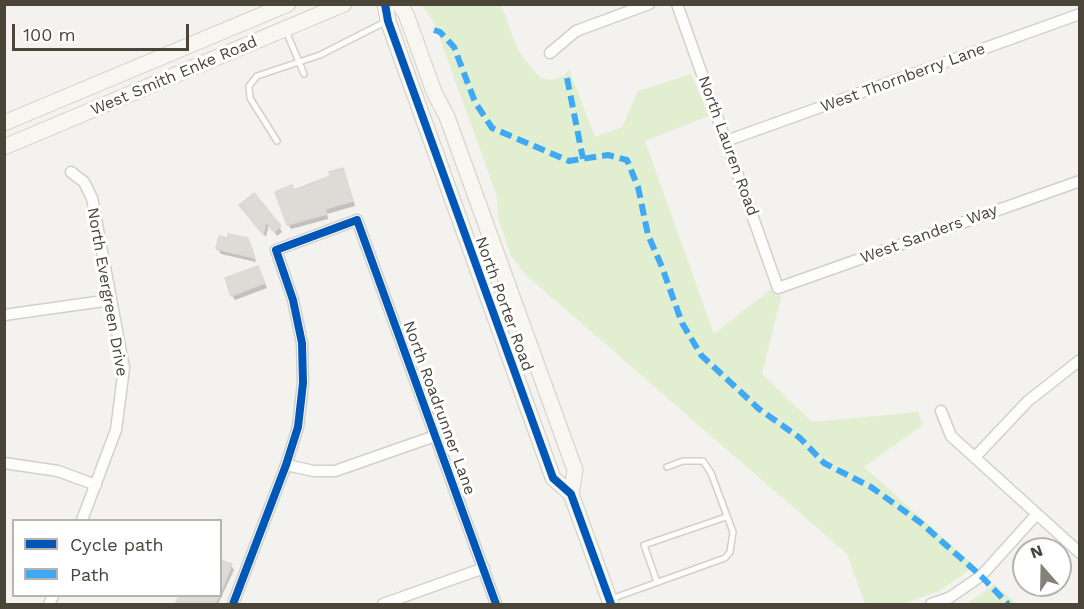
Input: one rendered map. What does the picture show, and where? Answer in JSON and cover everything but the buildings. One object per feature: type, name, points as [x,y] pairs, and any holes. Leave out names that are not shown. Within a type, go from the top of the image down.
[{"type":"street","name":"West Smith Enke Road","points":[[4,123],[288,4]]},
{"type":"street","name":"West Smith Enke Road","points":[[4,147],[344,4]]},
{"type":"street","name":"North Porter Road","points":[[385,4],[388,21],[553,478],[571,494],[610,602]]},
{"type":"street","name":"North Porter Road","points":[[399,4],[406,14],[434,92],[447,117],[575,470],[571,494]]},
{"type":"street","points":[[550,53],[576,31],[649,4]]},
{"type":"street","name":"North Lauren Road","points":[[677,4],[778,288]]},
{"type":"street","name":"West Thornberry Lane","points":[[726,141],[1080,14]]},
{"type":"street","name":"North Evergreen Drive","points":[[71,172],[84,182],[92,198],[124,368],[116,430],[82,519]]},
{"type":"street","name":"West Sanders Way","points":[[778,288],[1080,180]]},
{"type":"street","name":"North Roadrunner Lane","points":[[286,465],[298,428],[303,384],[302,343],[293,300],[276,250],[357,220],[496,604]]},
{"type":"street","points":[[4,315],[111,300]]},
{"type":"street","points":[[975,457],[1028,401],[1080,360]]},
{"type":"street","points":[[941,411],[951,436],[1080,553]]},
{"type":"street","points":[[233,604],[286,465],[314,471],[335,471],[435,436]]},
{"type":"street","points":[[4,463],[58,471],[96,485]]},
{"type":"street","points":[[931,604],[949,598],[981,576],[1036,515]]},
{"type":"street","points":[[383,604],[483,568]]},
{"type":"lane","points":[[277,141],[256,111],[250,98],[249,86],[257,76],[298,64],[388,21]]},
{"type":"lane","points":[[285,29],[304,74]]},
{"type":"lane","points":[[610,602],[724,558],[733,546],[733,532],[711,473],[703,461],[683,461],[667,467]]},
{"type":"lane","points":[[657,582],[644,545],[726,517]]},
{"type":"green space","points":[[422,5],[501,5],[518,50],[541,78],[549,80],[564,76],[569,69],[595,137],[622,127],[638,91],[691,74],[709,116],[645,141],[714,334],[771,289],[781,297],[762,374],[812,422],[918,412],[923,425],[864,467],[975,566],[939,591],[904,604],[865,604],[847,554],[526,275],[511,256],[498,217],[497,197],[491,180],[435,25]]},
{"type":"green space","points":[[994,584],[1017,604],[966,604],[984,592]]},
{"type":"marked path","points":[[434,30],[440,32],[454,47],[475,102],[492,128],[569,161],[608,155],[627,160],[638,187],[648,235],[682,323],[701,355],[759,409],[800,438],[824,463],[871,487],[921,523],[981,576],[1008,604]]},
{"type":"marked path","points":[[567,78],[583,159]]},
{"type":"cycle path","points":[[385,4],[388,21],[553,478],[571,494],[611,604]]},
{"type":"cycle path","points":[[233,604],[286,465],[298,427],[303,383],[302,343],[293,300],[276,250],[357,220],[496,604]]}]
